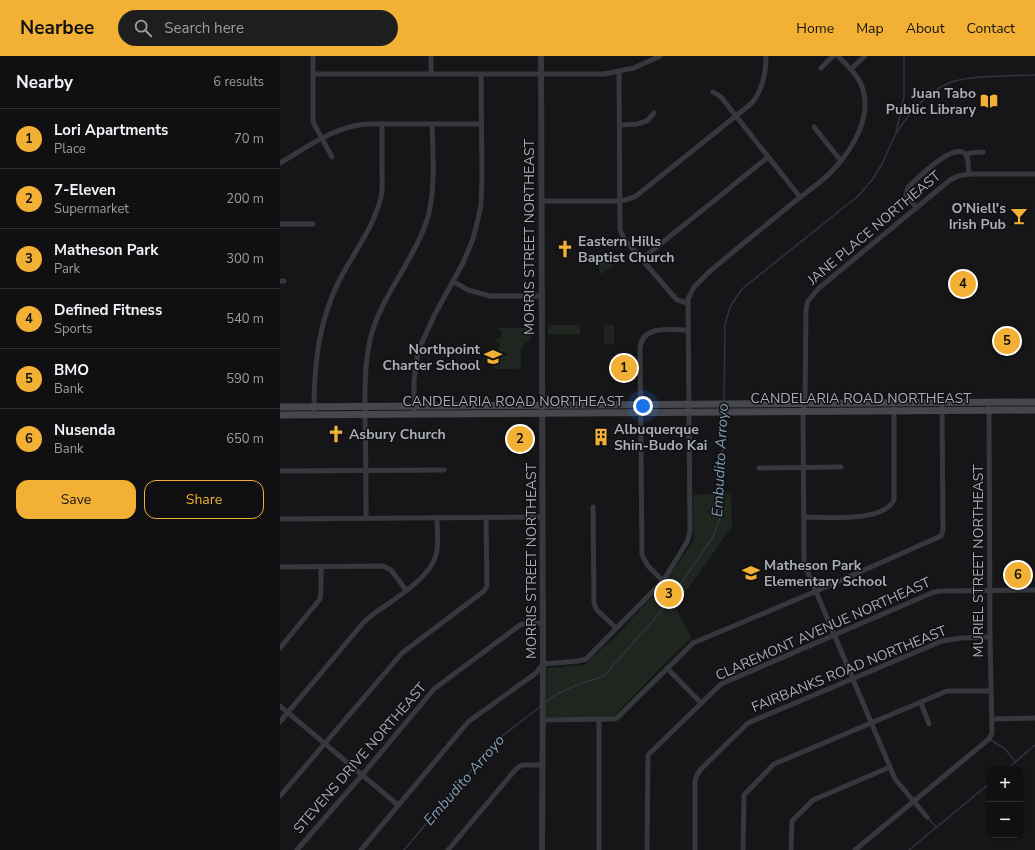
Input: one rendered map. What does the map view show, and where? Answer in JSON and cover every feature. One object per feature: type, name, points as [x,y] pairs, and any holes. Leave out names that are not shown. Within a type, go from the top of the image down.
[{"type":"main road","name":"CANDELARIA ROAD NORTHEAST","points":[[280,415],[716,413],[803,411],[894,412],[989,403],[1035,402]]},
{"type":"main road","name":"CANDELARIA ROAD NORTHEAST","points":[[280,407],[894,404],[990,411],[1035,410]]},
{"type":"street","points":[[313,56],[313,117],[315,126],[332,157]]},
{"type":"street","points":[[431,56],[431,74]]},
{"type":"street","name":"MORRIS STREET NORTHEAST","points":[[541,56],[543,623],[542,850]]},
{"type":"street","points":[[313,74],[592,74],[619,72],[634,68],[660,56]]},
{"type":"street","points":[[541,200],[620,201],[636,196],[752,104],[758,96],[765,78],[766,56]]},
{"type":"street","points":[[822,68],[833,56]]},
{"type":"street","points":[[361,850],[468,722],[536,673],[543,664],[570,663],[586,658],[663,581],[687,542],[690,532],[688,303],[694,287],[709,272],[832,172],[852,146],[864,120],[865,100],[861,83],[851,69],[838,56]]},
{"type":"street","points":[[851,69],[865,56]]},
{"type":"street","points":[[619,72],[619,225],[625,240],[677,300],[688,303]]},
{"type":"street","points":[[414,414],[414,381],[418,351],[435,314],[454,282],[473,239],[480,212],[482,179],[481,74]]},
{"type":"street","points":[[713,92],[721,97],[736,118],[800,197]]},
{"type":"street","points":[[620,125],[637,124],[647,121],[654,113]]},
{"type":"street","points":[[280,164],[322,139],[348,127],[366,124],[481,124]]},
{"type":"street","points":[[314,415],[315,373],[321,328],[338,283],[375,216],[381,196],[382,124]]},
{"type":"street","points":[[366,518],[364,406],[366,358],[374,327],[387,298],[423,232],[429,213],[432,183],[432,124]]},
{"type":"street","points":[[814,127],[840,161]]},
{"type":"street","points":[[917,208],[906,195],[908,187],[935,162],[943,157],[957,152],[962,152],[966,155]]},
{"type":"street","points":[[966,155],[970,153],[983,152]]},
{"type":"street","points":[[966,155],[969,174]]},
{"type":"street","points":[[642,259],[768,157]]},
{"type":"street","name":"JANE PLACE NORTHEAST","points":[[927,817],[895,779],[803,559],[803,411],[805,404],[806,318],[808,301],[819,288],[950,180],[958,176],[969,174],[1035,174]]},
{"type":"street","points":[[280,224],[313,224]]},
{"type":"street","points":[[454,282],[468,290],[486,295],[542,296]]},
{"type":"street","points":[[663,581],[648,566],[642,555],[640,348],[642,339],[645,335],[655,330],[688,330]]},
{"type":"street","name":"MURIEL STREET NORTHEAST","points":[[855,850],[990,739],[992,733],[989,403]]},
{"type":"street","points":[[804,517],[865,516],[885,510],[891,506],[894,500],[894,404]]},
{"type":"street","points":[[543,720],[599,720],[617,718],[693,643],[816,592],[941,536],[943,530],[942,407]]},
{"type":"street","points":[[759,468],[841,467]]},
{"type":"street","points":[[280,472],[444,470]]},
{"type":"street","points":[[593,507],[594,603],[596,608],[616,628]]},
{"type":"street","points":[[280,519],[542,517]]},
{"type":"street","points":[[280,722],[363,623],[427,573],[434,563],[437,553],[437,518]]},
{"type":"street","points":[[280,796],[402,653],[484,591],[487,586],[486,518]]},
{"type":"street","points":[[280,648],[320,599],[321,566]]},
{"type":"street","points":[[280,567],[383,566],[391,570],[406,590]]},
{"type":"street","name":"CLAREMONT AVENUE NORTHEAST","points":[[647,850],[648,755],[721,684],[934,592],[1035,590]]},
{"type":"street","name":"STEVENS DRIVE NORTHEAST","points":[[297,850],[434,689],[520,625],[543,623]]},
{"type":"street","name":"FAIRBANKS ROAD NORTHEAST","points":[[695,850],[695,782],[697,775],[701,769],[748,723],[942,641],[961,638],[990,637]]},
{"type":"street","points":[[667,668],[701,703]]},
{"type":"street","points":[[743,850],[744,795],[774,764],[948,691],[991,691]]},
{"type":"street","points":[[921,703],[929,724]]},
{"type":"street","points":[[280,706],[398,806]]},
{"type":"street","points":[[992,719],[1035,718]]},
{"type":"street","points":[[599,720],[599,850]]},
{"type":"street","points":[[448,850],[518,766],[542,765]]},
{"type":"street","points":[[791,850],[792,821],[813,800],[890,767]]},
{"type":"shaded area","points":[[604,254],[614,266],[601,274],[598,267],[598,255]]},
{"type":"shaded area","points":[[548,325],[580,325],[580,334],[548,335]]},
{"type":"shaded area","points":[[604,325],[614,325],[614,344],[604,344]]},
{"type":"shaded area","points":[[497,328],[531,328],[531,339],[522,347],[521,366],[518,369],[493,369],[500,343],[494,340],[501,338],[502,332]]},
{"type":"shaded area","points":[[731,493],[732,527],[675,606],[692,638],[678,650],[613,717],[546,717],[547,668],[584,665],[618,634],[665,582],[694,540],[693,495]]},
{"type":"waterway","name":"Embudito Arroyo","points":[[724,402],[725,324],[730,307],[742,289],[858,196],[872,180],[882,164],[896,133],[904,97],[904,56]]},
{"type":"waterway","points":[[897,132],[907,117],[919,104],[933,92],[949,83],[957,80],[979,77],[1035,75]]},
{"type":"waterway","name":"Embudito Arroyo","points":[[545,703],[552,697],[574,686],[604,676],[663,609],[713,537],[720,518],[724,414]]},
{"type":"waterway","name":"Embudito Arroyo","points":[[404,850],[497,740],[541,706]]},
{"type":"waterway","points":[[991,740],[1005,749],[1015,761]]},
{"type":"waterway","points":[[1010,766],[1035,745]]},
{"type":"waterway","points":[[909,850],[987,785]]},
{"type":"waterway","points":[[928,818],[936,827]]},
{"type":"place","name":"Juan Tabo Public Library","points":[[989,101]]},
{"type":"place","name":"O'Niell's Irish Pub","points":[[1019,216]]},
{"type":"place","name":"Eastern Hills Baptist Church","points":[[565,249]]},
{"type":"place","name":"Defined Fitness","points":[[963,284]]},
{"type":"place","name":"BMO","points":[[1007,341]]},
{"type":"place","name":"Northpoint Charter School","points":[[493,357]]},
{"type":"place","name":"Lori Apartments","points":[[624,368]]},
{"type":"place","name":"Asbury Church","points":[[336,434]]},
{"type":"place","name":"Albuquerque Shin-Budo Kai","points":[[601,437]]},
{"type":"place","name":"7-Eleven","points":[[520,439]]},
{"type":"place","name":"Matheson Park Elementary School","points":[[751,573]]},
{"type":"place","name":"Nusenda","points":[[1018,575]]},
{"type":"place","name":"Matheson Park","points":[[669,594]]}]
